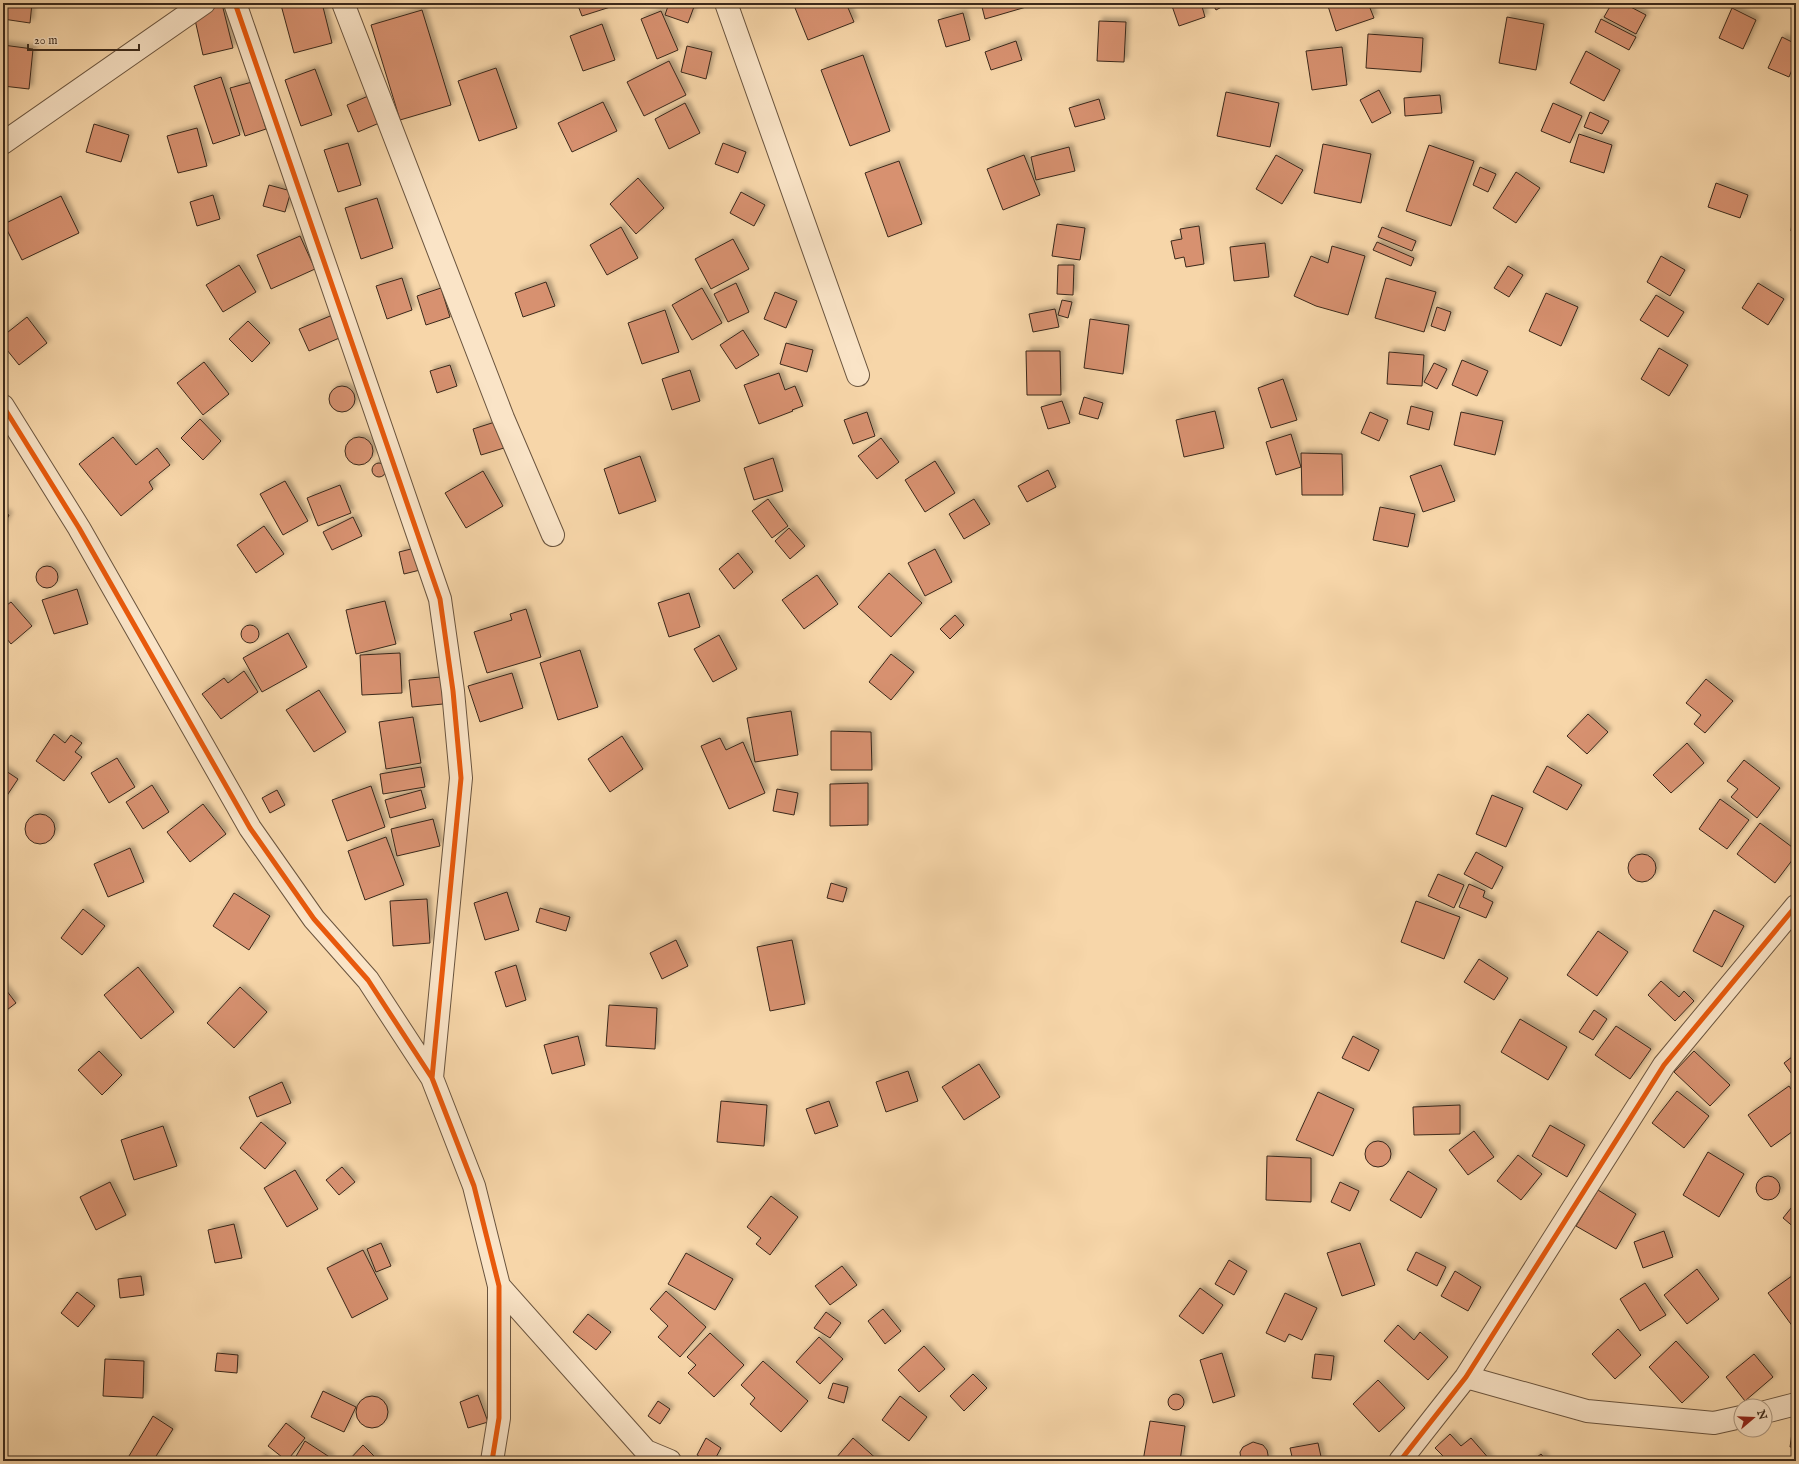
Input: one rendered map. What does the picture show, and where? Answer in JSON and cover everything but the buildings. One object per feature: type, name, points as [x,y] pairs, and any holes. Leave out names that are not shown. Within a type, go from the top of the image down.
[{"type":"street","points":[[3,143],[204,3]]},
{"type":"street","points":[[235,3],[440,599],[453,691],[461,778],[432,1078]]},
{"type":"street","points":[[343,3],[503,418],[553,535]]},
{"type":"street","points":[[726,3],[858,375]]},
{"type":"street","points":[[3,406],[79,528],[250,828],[314,919],[368,980],[432,1078],[474,1186],[499,1286],[499,1418],[492,1461]]},
{"type":"street","points":[[1400,1461],[1466,1377],[1664,1065],[1796,906]]},
{"type":"street","points":[[499,1286],[649,1456],[670,1461]]},
{"type":"street","points":[[1466,1377],[1587,1411],[1714,1423],[1733,1419]]},
{"type":"street","points":[[1773,1410],[1796,1404]]},
{"type":"cycle path","points":[[235,3],[440,599],[453,691],[461,778],[432,1078]]},
{"type":"cycle path","points":[[3,406],[79,528],[250,828],[314,919],[368,980],[432,1078],[474,1186],[499,1286],[499,1418],[492,1461]]},
{"type":"cycle path","points":[[1400,1461],[1466,1377],[1664,1065],[1796,906]]}]
